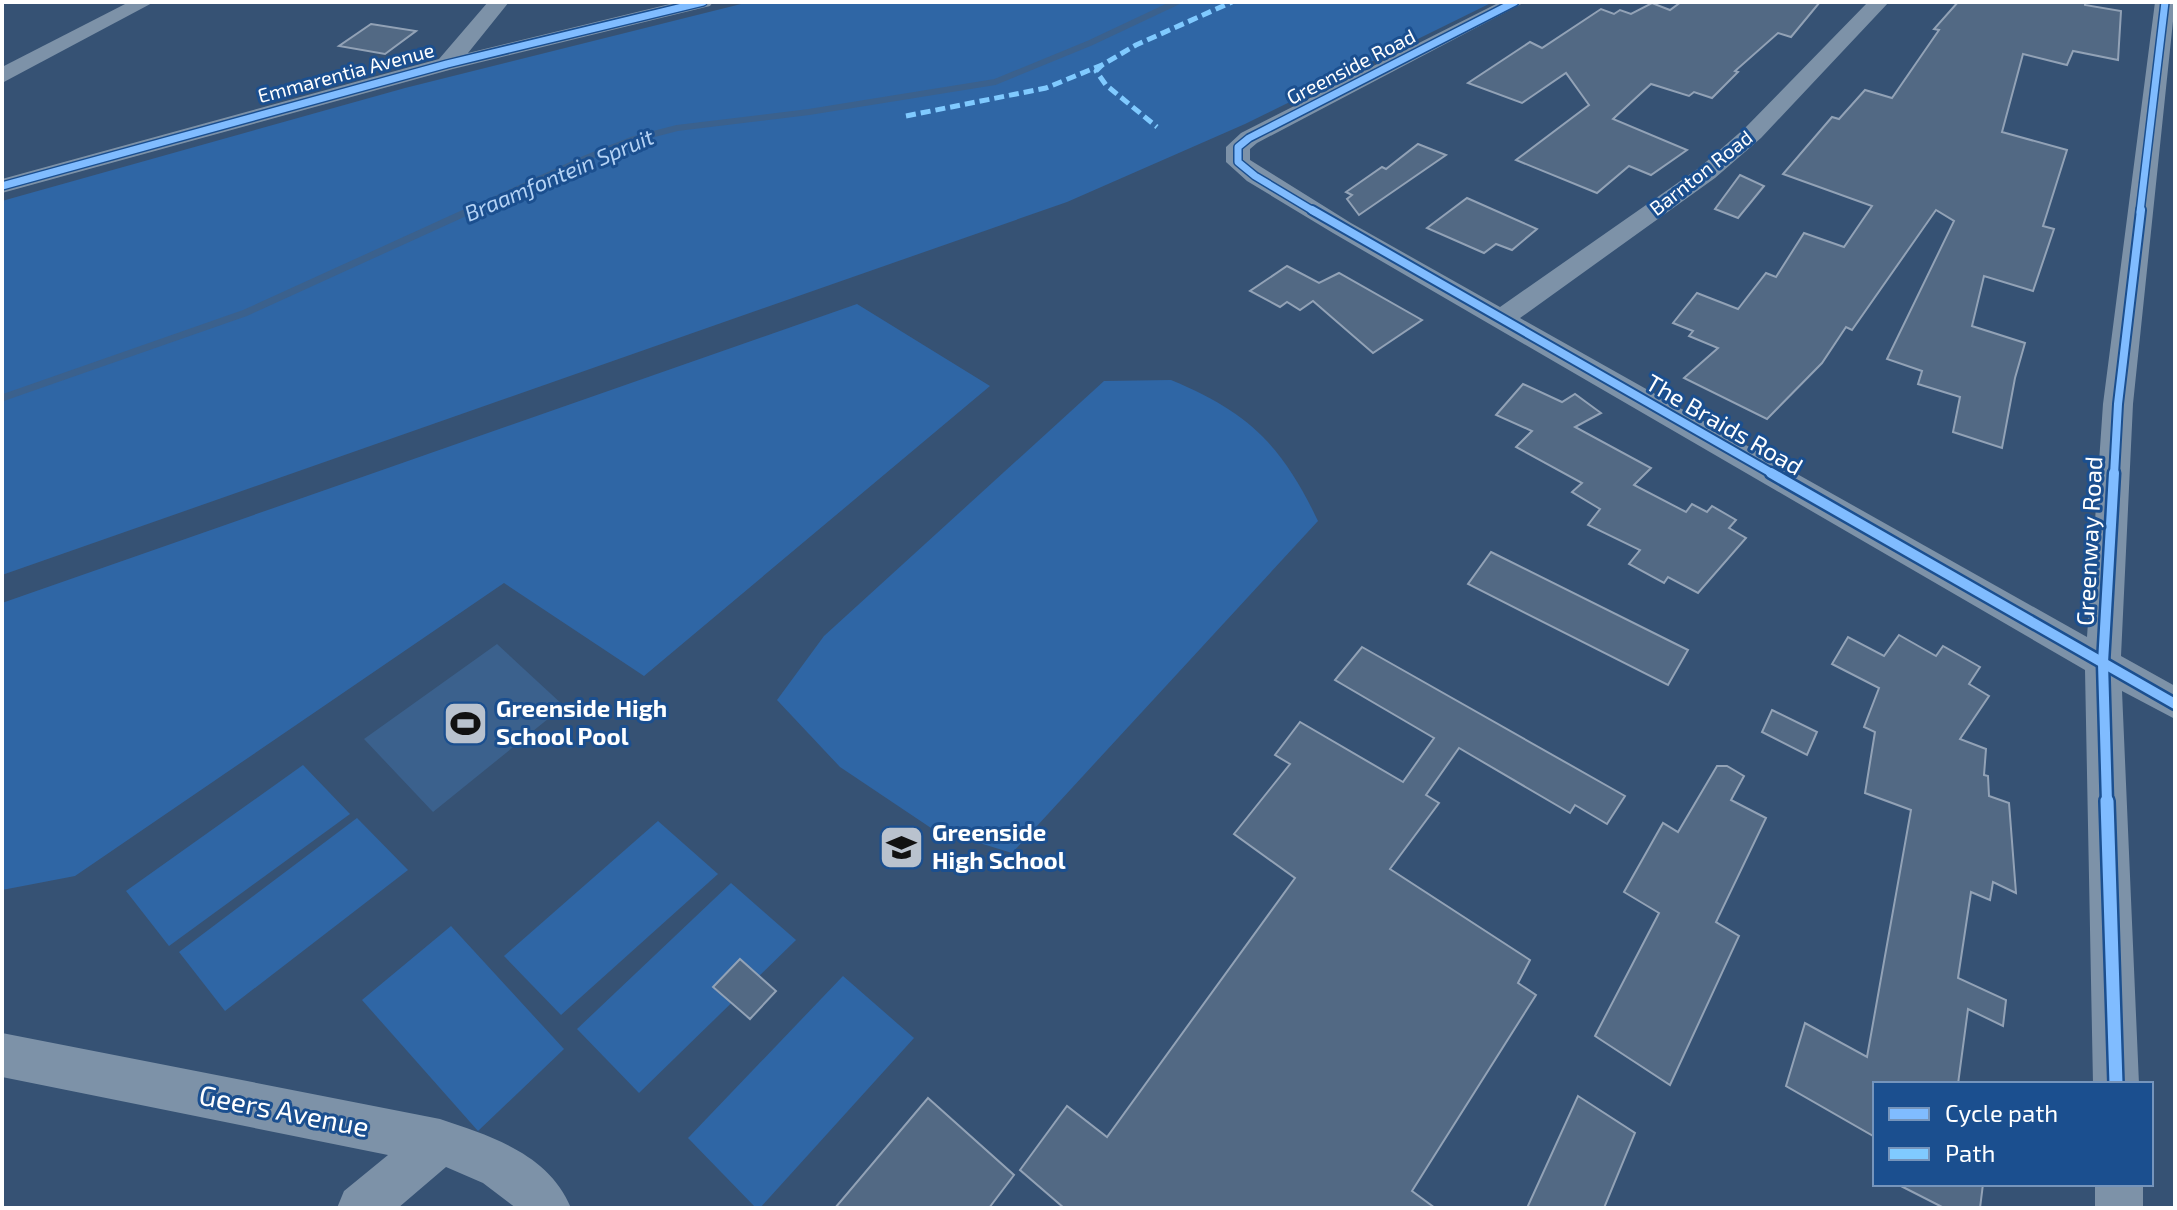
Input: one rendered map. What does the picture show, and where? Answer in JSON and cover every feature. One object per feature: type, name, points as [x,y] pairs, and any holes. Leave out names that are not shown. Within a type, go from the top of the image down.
[{"type":"street","points":[[2,76],[144,2]]},
{"type":"street","points":[[447,64],[499,2]]},
{"type":"street","name":"Emmarentia Avenue","points":[[2,186],[447,64],[703,2]]},
{"type":"street","name":"Greenside Road","points":[[1255,176],[1243,168],[1236,155],[1238,147],[1249,138],[1515,2]]},
{"type":"street","name":"Barnton Road","points":[[1501,319],[1707,173],[1753,133],[1879,2]]},
{"type":"street","name":"Greenway Road","points":[[2116,1082],[2103,663],[2118,404],[2161,5]]},
{"type":"street","name":"The Braids Road","points":[[1255,176],[2175,704]]},
{"type":"street","name":"Geers Avenue","points":[[2,1055],[440,1142],[496,1161],[520,1178],[547,1208]]},
{"type":"street","points":[[361,1208],[440,1142]]},
{"type":"street","points":[[2119,1186],[2119,1208]]},
{"type":"shaded area","points":[[749,2],[1493,2],[1245,124],[1067,202],[2,575],[2,201],[405,88]]},
{"type":"shaded area","points":[[857,304],[990,386],[644,676],[504,583],[75,876],[2,890],[2,603]]},
{"type":"shaded area","points":[[1171,380],[1222,405],[1260,434],[1291,472],[1318,521],[1012,853],[931,828],[840,767],[777,700],[824,636],[1104,381]]},
{"type":"shaded area","name":"Greenside High School Pool","points":[[497,644],[564,706],[433,812],[364,739]]},
{"type":"shaded area","points":[[303,765],[350,814],[169,946],[126,891]]},
{"type":"shaded area","points":[[357,818],[408,870],[225,1011],[179,952]]},
{"type":"shaded area","points":[[658,821],[718,874],[561,1015],[504,956]]},
{"type":"shaded area","points":[[731,883],[796,940],[639,1093],[577,1029]]},
{"type":"shaded area","points":[[451,926],[564,1049],[478,1131],[362,1000]]},
{"type":"shaded area","points":[[843,976],[914,1038],[760,1208],[756,1208],[688,1138]]},
{"type":"building","points":[[1681,2],[1820,2],[1791,37],[1778,33],[1735,71],[1738,72],[1712,98],[1694,92],[1689,96],[1651,84],[1613,119],[1687,150],[1651,175],[1629,166],[1597,193],[1516,160],[1589,105],[1566,73],[1522,103],[1468,83],[1530,42],[1542,48],[1601,9],[1614,14],[1620,10],[1631,14],[1652,3],[1670,10]]},
{"type":"building","points":[[1958,2],[2085,2],[2085,5],[2121,11],[2118,60],[2073,51],[2067,65],[2023,54],[2002,132],[2067,150],[2043,226],[2054,229],[2033,291],[1984,276],[1972,326],[2025,343],[2002,448],[1953,432],[1960,397],[1918,384],[1922,371],[1887,359],[1954,221],[1936,210],[1852,330],[1846,327],[1822,363],[1767,419],[1684,378],[1718,348],[1689,336],[1693,331],[1673,323],[1697,293],[1738,309],[1766,273],[1776,277],[1804,233],[1844,247],[1872,206],[1783,174],[1832,117],[1839,119],[1865,90],[1892,98],[1939,30],[1934,29]]},
{"type":"building","points":[[371,24],[416,31],[385,54],[339,46]]},
{"type":"building","points":[[1418,144],[1446,155],[1359,215],[1347,199],[1352,195],[1346,192],[1382,167],[1386,169]]},
{"type":"building","points":[[1740,175],[1764,186],[1738,218],[1715,209]]},
{"type":"building","points":[[1467,198],[1537,229],[1512,250],[1496,244],[1484,253],[1427,228]]},
{"type":"building","points":[[1287,266],[1319,283],[1339,273],[1422,320],[1373,353],[1313,301],[1300,310],[1287,302],[1280,307],[1250,291]]},
{"type":"building","points":[[1523,384],[1562,402],[1575,394],[1601,413],[1575,427],[1651,468],[1634,485],[1686,512],[1692,504],[1707,512],[1712,506],[1736,520],[1729,528],[1746,538],[1698,593],[1668,577],[1664,583],[1629,564],[1640,550],[1588,525],[1600,509],[1572,492],[1582,483],[1516,447],[1532,431],[1496,415]]},
{"type":"building","points":[[1491,552],[1688,650],[1668,685],[1468,584]]},
{"type":"building","points":[[1899,635],[1936,656],[1943,646],[1980,667],[1969,684],[1989,696],[1960,739],[1986,749],[1984,775],[1988,776],[1989,796],[2009,803],[2016,893],[1993,882],[1990,900],[1971,892],[1958,978],[2006,1000],[2003,1026],[1968,1009],[1958,1082],[1873,1082],[1873,1136],[1786,1086],[1805,1023],[1867,1057],[1911,810],[1865,793],[1875,732],[1864,727],[1879,688],[1832,664],[1848,637],[1884,656]]},
{"type":"building","points":[[1362,647],[1625,796],[1607,824],[1575,805],[1570,813],[1459,748],[1426,795],[1439,803],[1390,869],[1530,960],[1518,983],[1536,995],[1412,1191],[1435,1208],[1064,1208],[1020,1170],[1067,1106],[1107,1137],[1295,878],[1234,834],[1290,764],[1275,755],[1300,722],[1403,782],[1434,738],[1335,680]]},
{"type":"building","points":[[1772,710],[1817,732],[1807,755],[1762,732]]},
{"type":"building","points":[[1717,766],[1727,766],[1744,776],[1731,800],[1766,818],[1716,922],[1739,936],[1670,1085],[1595,1036],[1659,913],[1624,892],[1663,823],[1678,832]]},
{"type":"building","points":[[740,959],[776,991],[750,1019],[713,987]]},
{"type":"building","points":[[1578,1096],[1635,1133],[1604,1208],[1527,1208]]},
{"type":"building","points":[[928,1098],[1014,1175],[989,1208],[835,1208]]},
{"type":"building","points":[[1901,1186],[1983,1186],[1980,1208],[1944,1208]]},
{"type":"waterway","name":"Braamfontein Spruit","points":[[467,212],[586,158],[631,140],[677,128],[809,112],[995,82],[1090,43],[1177,2]]},
{"type":"waterway","name":"Braamfontein Spruit","points":[[2,398],[245,313],[471,210]]},
{"type":"marked path","points":[[906,116],[1046,88],[1102,65],[1136,45],[1232,2]]},
{"type":"marked path","points":[[1102,65],[1096,71],[1106,85],[1157,127]]},
{"type":"cycle path","points":[[2,186],[447,64],[703,2]]},
{"type":"cycle path","points":[[1515,2],[1249,138],[1238,147],[1238,162],[1255,176],[1342,228],[2175,704]]},
{"type":"cycle path","points":[[2116,1082],[2103,663],[2118,404],[2165,2]]},
{"type":"place","name":"Greenside High School Pool","points":[[465,723]]},
{"type":"place","name":"Greenside High School","points":[[901,847]]}]
